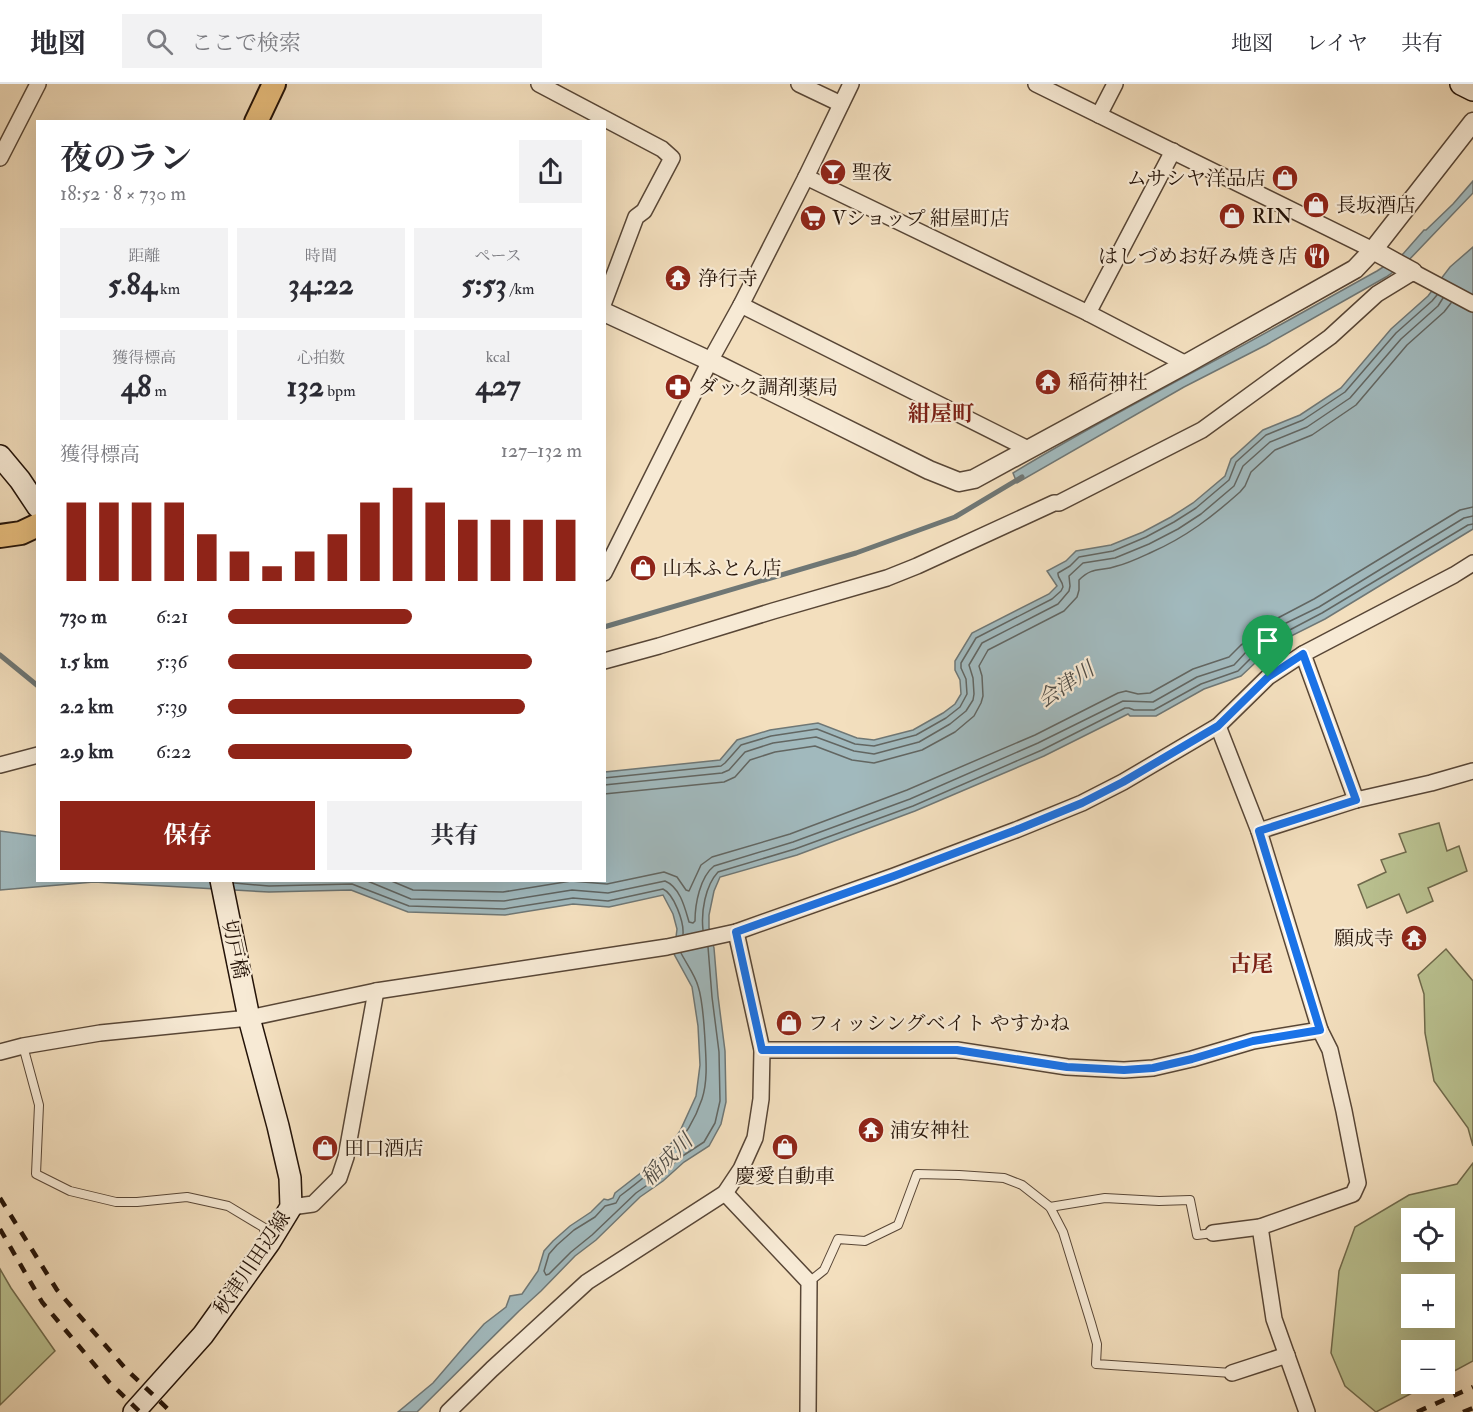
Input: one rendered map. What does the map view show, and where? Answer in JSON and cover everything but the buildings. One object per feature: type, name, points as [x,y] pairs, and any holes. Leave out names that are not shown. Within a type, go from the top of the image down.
[{"type":"main road","points":[[257,120],[274,84]]},
{"type":"main road","points":[[0,456],[36,504]]},
{"type":"main road","points":[[0,536],[21,533],[36,526]]},
{"type":"main road","name":"切戸橋","points":[[221,882],[249,1018]]},
{"type":"main road","name":"秋津川田辺線","points":[[134,1412],[203,1335],[269,1243],[291,1208],[290,1178],[249,1018]]},
{"type":"street","points":[[0,158],[38,84]]},
{"type":"street","points":[[539,84],[662,149],[672,158],[644,211],[636,217],[606,297]]},
{"type":"street","points":[[799,84],[841,104]]},
{"type":"street","points":[[606,569],[851,84]]},
{"type":"street","points":[[1036,84],[1373,250],[1473,304]]},
{"type":"street","points":[[1099,115],[1115,84]]},
{"type":"street","points":[[606,313],[710,361],[929,470],[959,482],[974,479],[1355,269],[1373,250],[1473,122]]},
{"type":"street","points":[[1088,313],[1173,151]]},
{"type":"street","points":[[806,177],[1088,313],[1186,364]]},
{"type":"street","points":[[606,660],[887,578],[1054,502],[1059,502],[1202,430],[1330,337],[1377,294],[1413,272]]},
{"type":"street","points":[[741,305],[1028,449]]},
{"type":"street","points":[[0,1052],[100,1033],[249,1018],[376,991],[667,947],[736,932],[894,876],[1082,803],[1123,782],[1218,726],[1268,677],[1303,654],[1473,563]]},
{"type":"street","points":[[1303,654],[1356,800]]},
{"type":"street","points":[[1213,1233],[1260,1227],[1353,1194],[1358,1183],[1330,1050],[1320,1030],[1259,831],[1218,726]]},
{"type":"street","points":[[0,765],[36,756]]},
{"type":"street","points":[[1259,831],[1356,800],[1473,771]]},
{"type":"street","points":[[448,1412],[587,1282],[725,1193],[741,1169],[755,1138],[761,1099],[762,1050],[736,932]]},
{"type":"street","points":[[291,1208],[313,1204],[339,1178],[346,1157],[376,991]]},
{"type":"street","points":[[762,1050],[957,1050],[1067,1067],[1124,1070],[1153,1068],[1253,1041],[1320,1030]]},
{"type":"street","points":[[725,1193],[809,1282],[808,1412]]},
{"type":"street","points":[[1260,1227],[1274,1319],[1307,1412]]},
{"type":"street","points":[[1232,1373],[1287,1355]]},
{"type":"lane","points":[[23,1046],[39,1105],[36,1174],[70,1191],[116,1202],[187,1197],[228,1206],[263,1227],[269,1243]]},
{"type":"lane","points":[[809,1282],[824,1270],[838,1239],[865,1241],[898,1225],[917,1174],[959,1174],[1004,1178],[1022,1185],[1050,1207],[1063,1232],[1091,1323],[1096,1344],[1095,1364],[1232,1373]]},
{"type":"lane","points":[[1050,1207],[1105,1198],[1190,1200],[1197,1235],[1213,1233]]},
{"type":"green space","points":[[1439,823],[1447,851],[1459,846],[1467,871],[1428,888],[1433,901],[1407,913],[1399,894],[1367,908],[1358,885],[1386,872],[1381,860],[1406,852],[1399,834]]},
{"type":"green space","points":[[1446,949],[1473,981],[1473,1146],[1468,1128],[1434,1081],[1425,1033],[1424,994],[1418,975]]},
{"type":"green space","points":[[1473,1163],[1473,1361],[1455,1371],[1455,1340],[1401,1340],[1401,1394],[1410,1394],[1376,1412],[1345,1386],[1331,1353],[1339,1271],[1355,1227],[1409,1195],[1457,1184]]},
{"type":"green space","points":[[0,1269],[55,1351],[0,1405]]},
{"type":"water","points":[[1473,181],[1473,193],[1406,263],[1386,277],[1266,345],[1184,387],[1017,483],[1013,473],[1036,459],[1377,271],[1403,254]]},
{"type":"water","points":[[1473,247],[1473,529],[1325,619],[1285,639],[1275,650],[1255,663],[1241,676],[1204,689],[1156,716],[1130,716],[1128,714],[1044,756],[915,811],[797,855],[720,877],[714,891],[709,928],[714,948],[725,1051],[726,1102],[721,1124],[709,1146],[684,1162],[640,1197],[596,1240],[575,1256],[417,1412],[398,1412],[433,1383],[484,1324],[506,1307],[510,1296],[522,1294],[538,1271],[544,1251],[553,1241],[604,1199],[613,1198],[615,1193],[647,1168],[670,1145],[680,1131],[696,1096],[700,1065],[698,1026],[692,987],[674,954],[677,929],[673,914],[663,895],[609,907],[573,904],[505,915],[408,912],[351,890],[269,892],[94,882],[606,882],[606,772],[720,760],[737,740],[770,730],[818,723],[857,738],[874,740],[913,730],[943,713],[955,704],[961,694],[955,661],[972,633],[1049,594],[1057,586],[1047,571],[1066,561],[1076,551],[1111,545],[1143,532],[1193,503],[1225,476],[1231,459],[1263,430],[1300,415],[1341,388],[1391,329],[1428,296],[1450,267]]},
{"type":"water","points":[[0,831],[36,836],[36,882],[94,882],[0,890]]},
{"type":"waterway","points":[[606,626],[856,553],[955,517],[1022,477]]},
{"type":"waterway","points":[[0,655],[36,684]]},
{"type":"railway","points":[[0,1198],[57,1290],[126,1369],[171,1412]]},
{"type":"railway","points":[[0,1229],[42,1302],[109,1382],[140,1412]]},
{"type":"railway","points":[[1417,1412],[1473,1387]]},
{"type":"railway","points":[[1463,1412],[1473,1408]]},
{"type":"place","name":"聖夜","points":[[833,172]]},
{"type":"place","name":"ムサシヤ洋品店","points":[[1285,178]]},
{"type":"place","name":"長坂酒店","points":[[1316,205]]},
{"type":"place","name":"RIN","points":[[1232,216]]},
{"type":"place","name":"Vショップ 紺屋町店","points":[[813,218]]},
{"type":"place","name":"はしづめお好み焼き店","points":[[1317,256]]},
{"type":"place","name":"浄行寺","points":[[678,278]]},
{"type":"place","name":"稲荷神社","points":[[1048,382]]},
{"type":"place","name":"ダック調剤薬局","points":[[678,387]]},
{"type":"place","name":"山本ふとん店","points":[[643,568]]},
{"type":"place","name":"願成寺","points":[[1414,938]]},
{"type":"place","name":"フィッシングベイト やすかね","points":[[789,1023]]},
{"type":"place","name":"浦安神社","points":[[871,1130]]},
{"type":"place","name":"慶愛自動車","points":[[785,1147]]},
{"type":"place","name":"田口酒店","points":[[325,1148]]},
{"type":"district","name":"紺屋町","points":[[941,414]]},
{"type":"district","name":"古尾","points":[[1251,964]]},
{"type":"route","points":[[1303,654],[1356,800],[1259,831],[1320,1030],[1253,1041],[1153,1068],[1124,1070],[1067,1067],[957,1050],[762,1050],[736,932],[894,876],[1082,803],[1123,782],[1218,726],[1268,677],[1303,654]]},
{"type":"water label","name":"会津川","points":[[1066,685]]},
{"type":"water label","name":"稲成川","points":[[667,1160]]}]
